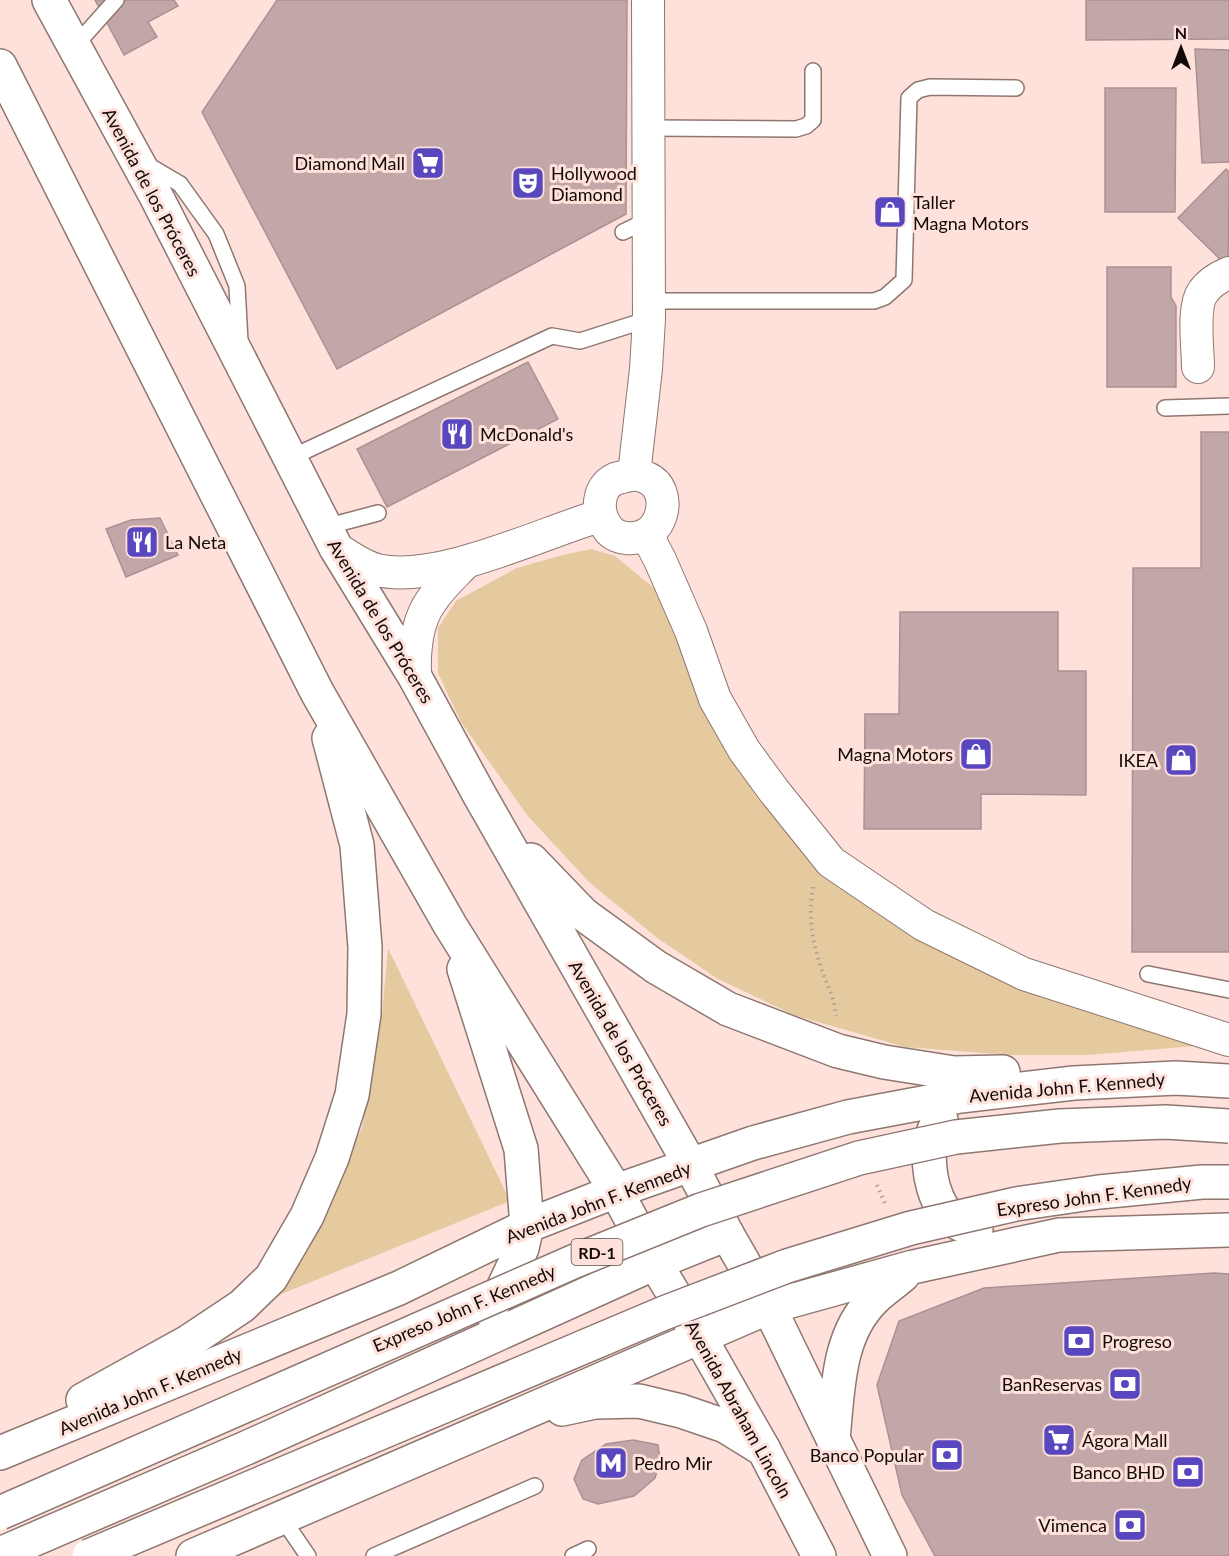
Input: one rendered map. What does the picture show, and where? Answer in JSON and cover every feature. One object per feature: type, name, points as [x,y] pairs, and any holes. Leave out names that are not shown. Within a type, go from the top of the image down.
[{"type":"main road","name":"Avenida de los Próceres","points":[[49,0],[135,157],[330,538],[415,677],[479,794],[692,1166],[727,1234]]},
{"type":"main road","points":[[0,66],[317,693],[450,925],[616,1191],[655,1263]]},
{"type":"main road","points":[[0,1440],[55,1415],[188,1342],[242,1306],[271,1278],[307,1216],[332,1158],[352,1095],[364,1014],[365,947],[357,845],[317,693]]},
{"type":"main road","points":[[479,794],[533,863],[583,915],[656,967],[728,1008],[838,1051],[884,1062],[954,1072],[1046,1072],[1176,1078]]},
{"type":"main road","points":[[439,1361],[500,1294],[522,1248],[527,1226],[521,1149],[450,925]]},
{"type":"main road","name":"Avenida John F. Kennedy","points":[[0,1453],[399,1288],[527,1226],[616,1191],[753,1143],[848,1117],[960,1096],[1074,1083],[1176,1078],[1229,1081]]},
{"type":"main road","points":[[1000,1092],[938,1121],[930,1140],[933,1185],[943,1209],[959,1223],[986,1232],[1059,1235],[1229,1230]]},
{"type":"main road","name":"Expreso John F. Kennedy","points":[[0,1513],[575,1261],[701,1210],[859,1158],[956,1137],[1060,1126],[1166,1122],[1229,1126]]},
{"type":"main road","name":"Expreso John F. Kennedy","points":[[89,1556],[664,1313],[787,1266],[911,1228],[1016,1204],[1099,1192],[1202,1182],[1229,1182]]},
{"type":"main road","points":[[0,1554],[246,1448],[655,1263],[727,1234],[769,1307],[890,1556]]},
{"type":"main road","points":[[193,1556],[769,1307],[913,1268],[1059,1235]]},
{"type":"main road","name":"Avenida Abraham Lincoln","points":[[655,1263],[764,1450],[819,1556]]},
{"type":"main road","points":[[833,1439],[844,1348],[858,1318],[874,1299],[913,1268]]},
{"type":"main road","points":[[490,1426],[595,1402],[639,1401],[681,1411],[725,1426],[764,1450]]},
{"type":"street","points":[[634,474],[646,369],[649,310],[636,226],[648,128],[648,0]]},
{"type":"street","points":[[1198,367],[1197,308],[1202,292],[1218,278],[1229,273]]},
{"type":"street","points":[[634,474],[649,478],[657,485],[663,511],[656,526],[647,535],[634,539],[620,537],[608,530],[599,516],[599,503],[604,490],[614,480],[634,474]]},
{"type":"street","points":[[330,538],[355,561],[376,570],[419,571],[466,562],[599,516]]},
{"type":"street","points":[[647,535],[692,631],[715,699],[744,750],[831,862],[924,925],[1024,974],[1229,1040]]},
{"type":"street","points":[[415,677],[414,653],[427,609],[431,601],[466,562]]},
{"type":"lane","points":[[74,47],[116,0]]},
{"type":"lane","points":[[648,128],[796,129],[806,126],[813,120],[813,71]]},
{"type":"lane","points":[[290,458],[552,336],[580,340],[649,310],[874,301],[885,297],[904,280],[909,98],[918,90],[930,87],[1016,88]]},
{"type":"lane","points":[[1165,408],[1229,406]]},
{"type":"lane","points":[[330,538],[378,513]]},
{"type":"lane","points":[[1148,974],[1229,990]]},
{"type":"lane","points":[[374,1556],[535,1486]]},
{"type":"lane","points":[[282,1518],[308,1556]]},
{"type":"lane","points":[[573,1556],[588,1549]]},
{"type":"shaded area","points":[[591,549],[615,556],[660,593],[737,766],[914,925],[1205,1039],[1195,1046],[1088,1055],[1010,1055],[905,1047],[794,1015],[718,979],[656,937],[589,882],[527,815],[461,722],[438,673],[438,628],[456,601],[517,568]]},
{"type":"shaded area","points":[[388,948],[510,1201],[274,1297],[311,1230],[362,1128],[382,1015]]},
{"type":"building","points":[[95,0],[174,0],[178,6],[148,22],[157,37],[124,55]]},
{"type":"building","name":"Diamond Mall","points":[[277,0],[627,0],[626,214],[337,369],[202,112]]},
{"type":"building","points":[[1086,0],[1229,0],[1229,39],[1086,40]]},
{"type":"building","points":[[1195,49],[1229,50],[1229,162],[1202,163]]},
{"type":"building","points":[[1105,88],[1176,88],[1175,212],[1105,212]]},
{"type":"building","points":[[1226,169],[1229,172],[1228,267],[1178,218]]},
{"type":"building","points":[[1107,267],[1171,267],[1171,297],[1176,306],[1176,387],[1107,387]]},
{"type":"building","name":"McDonald's","points":[[528,362],[558,419],[387,507],[357,449]]},
{"type":"building","name":"IKEA","points":[[1201,432],[1229,432],[1229,952],[1132,952],[1133,568],[1201,568]]},
{"type":"building","name":"La Neta","points":[[160,518],[178,555],[126,577],[106,529],[131,520]]},
{"type":"building","name":"Magna Motors","points":[[900,612],[1058,612],[1058,671],[1086,671],[1086,795],[981,794],[981,829],[864,829],[865,714],[899,714]]},
{"type":"building","name":"Ágora Mall","points":[[1214,1273],[1229,1274],[1229,1556],[935,1556],[902,1495],[877,1385],[899,1321],[984,1288]]},
{"type":"building","name":"Pedro Mir","points":[[633,1440],[658,1445],[660,1461],[655,1478],[634,1496],[598,1504],[583,1499],[574,1479],[582,1460],[606,1444]]},
{"type":"place","name":"Diamond Mall","points":[[428,163]]},
{"type":"place","name":"Hollywood Diamond","points":[[528,183]]},
{"type":"place","name":"Taller Magna Motors","points":[[890,212]]},
{"type":"place","name":"McDonald's","points":[[457,434]]},
{"type":"place","name":"La Neta","points":[[142,542]]},
{"type":"place","name":"Magna Motors","points":[[976,754]]},
{"type":"place","name":"IKEA","points":[[1181,760]]},
{"type":"place","name":"Progreso","points":[[1079,1341]]},
{"type":"place","name":"BanReservas","points":[[1125,1384]]},
{"type":"place","name":"Ágora Mall","points":[[1059,1440]]},
{"type":"place","name":"Banco Popular","points":[[947,1455]]},
{"type":"place","name":"Pedro Mir","points":[[611,1463]]},
{"type":"place","name":"Banco BHD","points":[[1188,1472]]},
{"type":"place","name":"Vimenca","points":[[1130,1525]]}]
